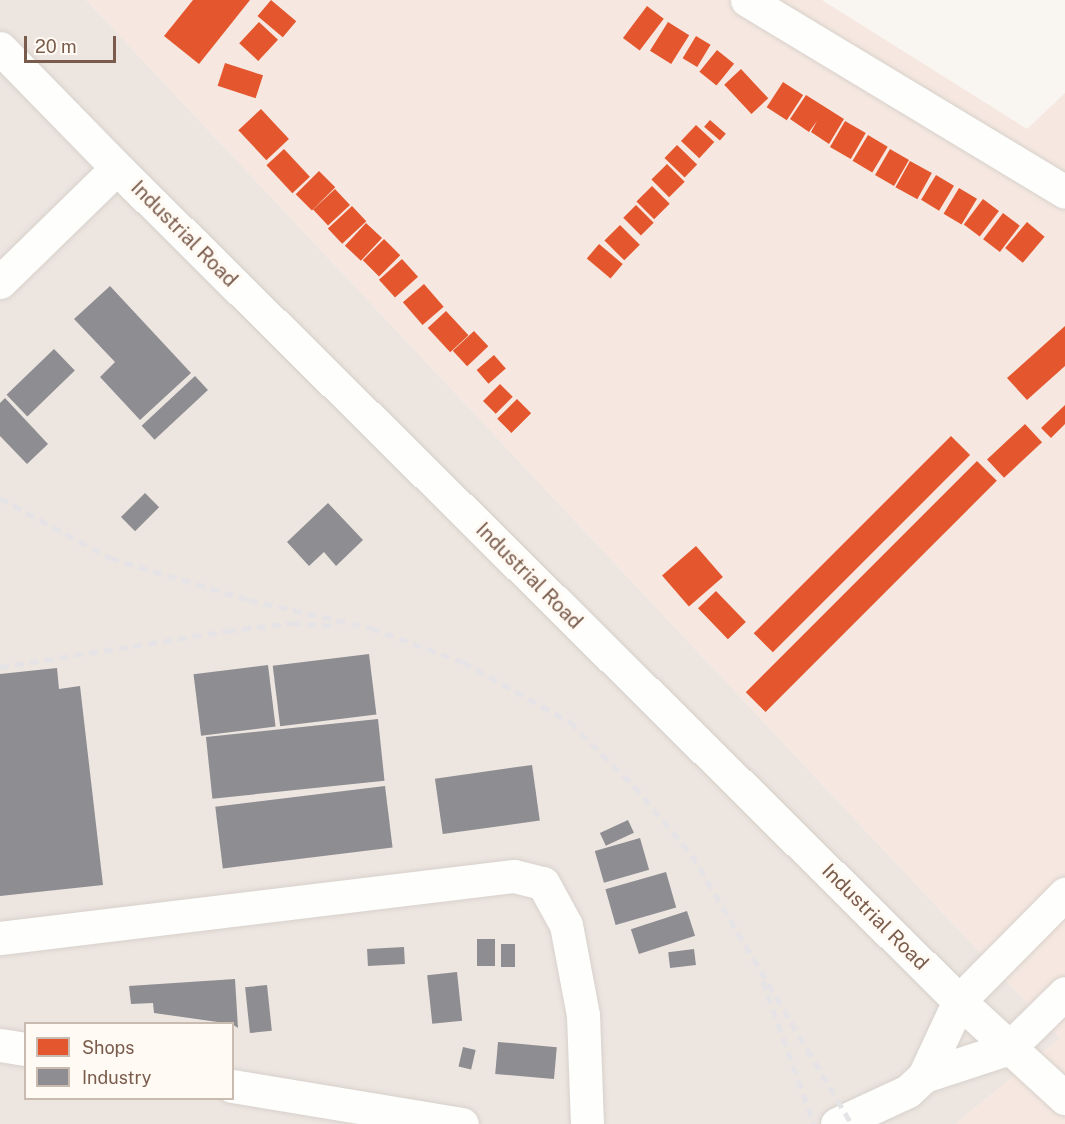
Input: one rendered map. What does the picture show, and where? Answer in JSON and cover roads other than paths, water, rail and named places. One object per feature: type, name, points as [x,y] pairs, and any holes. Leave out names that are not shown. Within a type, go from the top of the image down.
[{"type":"street","points":[[747,0],[1065,192]]},
{"type":"street","name":"Industrial Road","points":[[0,48],[117,168],[960,1001],[1065,1098]]},
{"type":"street","points":[[0,282],[117,168]]},
{"type":"street","points":[[0,938],[514,876],[543,883],[566,925],[583,1015],[586,1124]]},
{"type":"street","points":[[837,1124],[908,1091],[924,1076],[960,1001],[1065,894]]},
{"type":"street","points":[[924,1076],[1010,1048],[1065,993]]},
{"type":"street","points":[[0,1045],[24,1049]]},
{"type":"street","points":[[234,1086],[462,1124]]},
{"type":"railway","points":[[0,498],[110,558],[249,600],[371,628],[463,662],[570,722],[634,786],[692,855],[852,1124]]},
{"type":"railway","points":[[0,667],[227,631],[292,623],[333,626]]},
{"type":"railway","points":[[763,981],[814,1124]]}]
